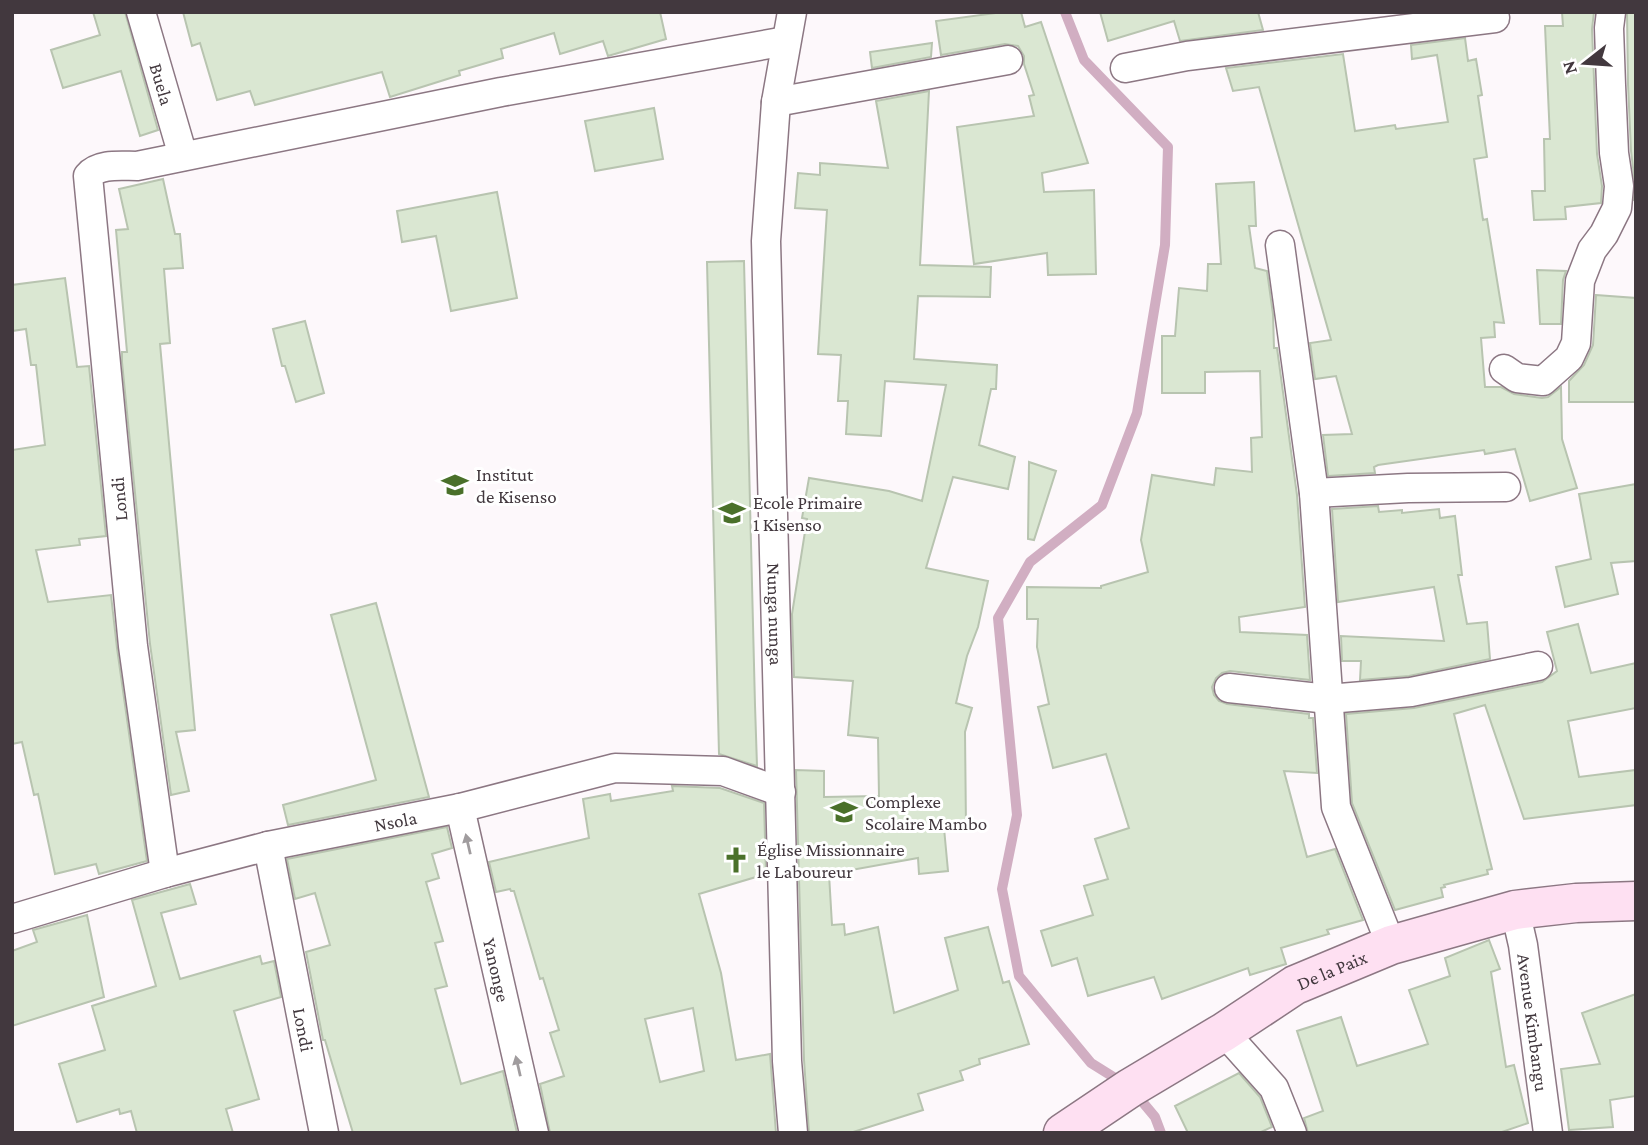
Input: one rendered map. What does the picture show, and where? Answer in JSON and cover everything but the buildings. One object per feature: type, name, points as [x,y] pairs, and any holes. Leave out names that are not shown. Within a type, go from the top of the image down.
[{"type":"street","name":"Buela","points":[[141,12],[183,156]]},
{"type":"street","name":"Nunga nunga","points":[[792,12],[776,102],[766,241],[786,1061],[793,1133]]},
{"type":"street","points":[[1504,369],[1517,378],[1543,381],[1569,358],[1576,343],[1580,281],[1592,250],[1604,234],[1616,208],[1619,186],[1614,153],[1609,28],[1611,12]]},
{"type":"street","points":[[1125,68],[1187,56],[1495,18]]},
{"type":"street","points":[[183,156],[501,92],[786,41]]},
{"type":"street","points":[[776,102],[1009,60]]},
{"type":"street","name":"Londi","points":[[164,873],[133,646],[87,181],[92,171],[100,168],[137,166],[183,156]]},
{"type":"street","points":[[1280,245],[1314,494],[1336,807],[1391,945]]},
{"type":"street","points":[[1314,494],[1408,488],[1506,487]]},
{"type":"street","points":[[1229,688],[1328,699],[1411,692],[1538,666]]},
{"type":"street","name":"Nsola","points":[[12,919],[164,873],[268,846],[460,808],[622,767],[723,771],[781,792]]},
{"type":"street","name":"Yanonge","points":[[460,808],[534,1133]]},
{"type":"street","name":"Londi","points":[[268,846],[324,1133]]},
{"type":"street","name":"De la Paix","points":[[1063,1133],[1296,985],[1391,945],[1516,911],[1576,903],[1636,901]]},
{"type":"street","name":"Avenue Kimbangu","points":[[1516,911],[1548,1133]]},
{"type":"street","points":[[1224,1032],[1274,1088],[1292,1133]]},
{"type":"waterway","points":[[1065,12],[1084,60],[1168,147],[1165,245],[1137,413],[1102,505],[1030,562],[998,618],[1017,815],[1002,889],[1019,976],[1091,1063],[1123,1083]]},
{"type":"waterway","points":[[1135,1093],[1155,1117],[1161,1133]]},
{"type":"place","name":"Institut de Kisenso","points":[[455,485]]},
{"type":"place","name":"Ecole Primaire 1 Kisenso","points":[[732,513]]},
{"type":"place","name":"Complexe Scolaire Mambo","points":[[844,812]]},
{"type":"place","name":"Église Missionnaire le Laboureur","points":[[736,860]]}]
